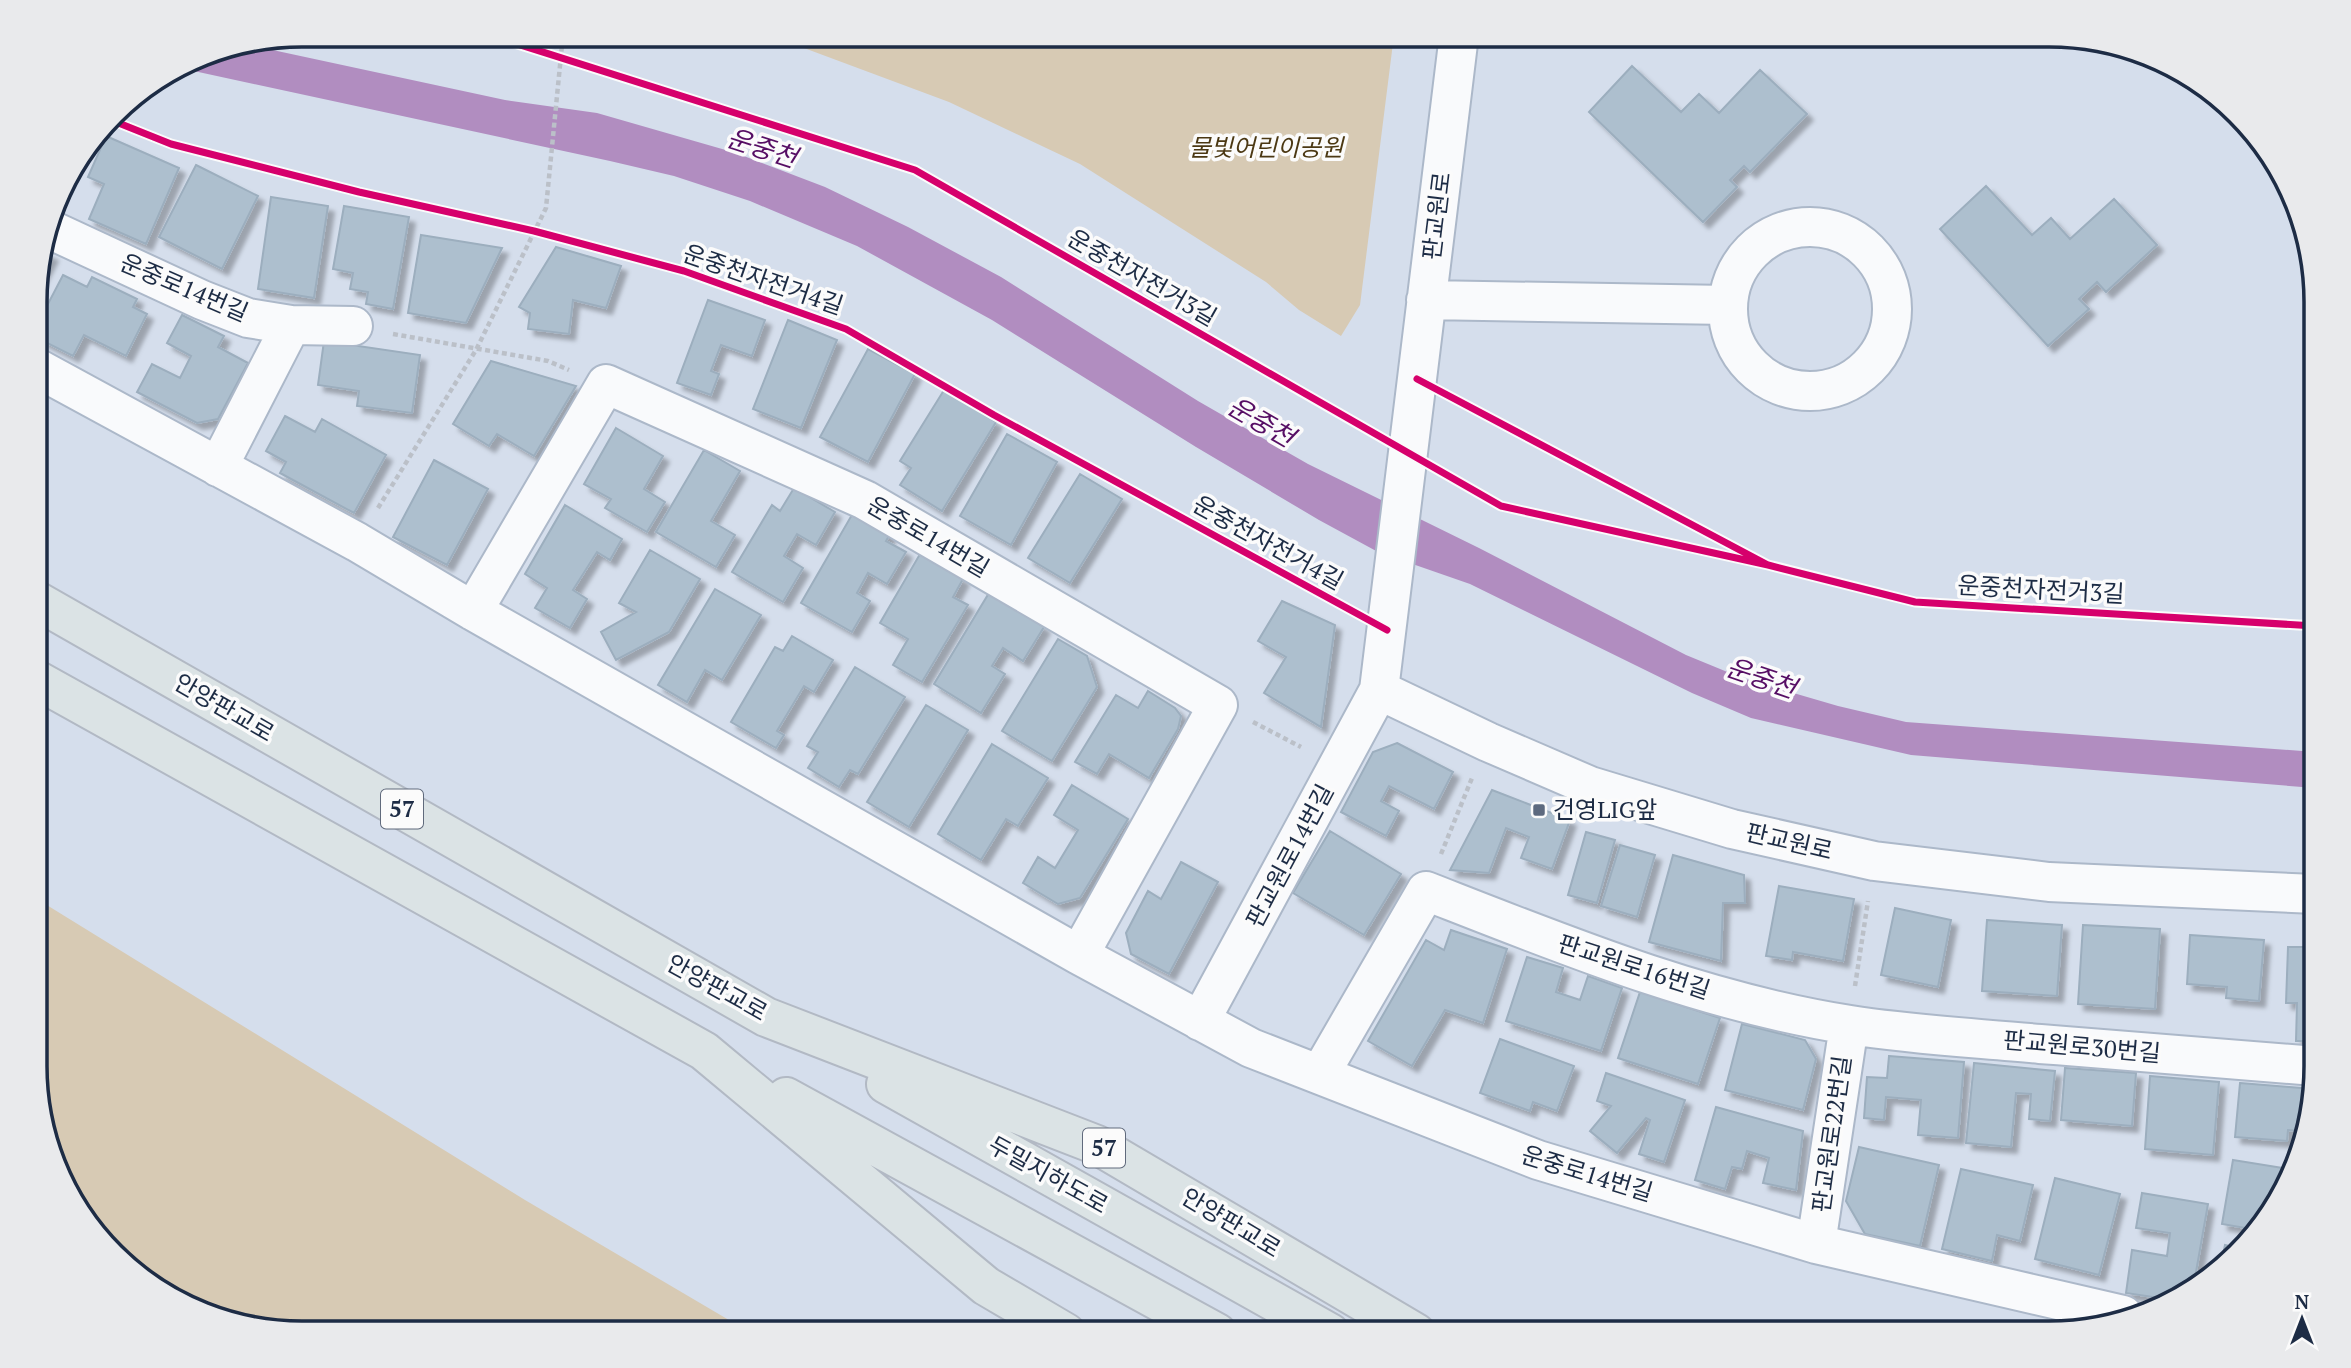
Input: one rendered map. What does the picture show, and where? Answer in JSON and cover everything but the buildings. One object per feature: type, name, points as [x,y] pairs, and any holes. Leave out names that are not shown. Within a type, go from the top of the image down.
[{"type":"main road","name":"안양판교로","points":[[47,607],[766,1017],[1097,1144],[1396,1321]]},
{"type":"main road","points":[[47,686],[1195,1321]]},
{"type":"main road","name":"두밀지하도로","points":[[766,1017],[1309,1321]]},
{"type":"main road","points":[[704,1051],[986,1286],[1046,1321]]},
{"type":"street","name":"판교원로","points":[[1458,47],[1379,690],[1488,742],[1603,790],[1732,829],[1874,861],[2049,882],[2304,894]]},
{"type":"street","points":[[1816,227],[1841,233],[1864,246],[1881,266],[1891,289],[1893,316],[1886,343],[1870,366],[1862,372],[1846,383],[1819,390],[1791,389],[1765,378],[1744,359],[1732,333],[1728,305],[1733,280],[1746,258],[1766,240],[1790,229],[1816,227]]},
{"type":"street","name":"운중로14번길","points":[[57,233],[202,300],[248,318],[291,325],[352,326]]},
{"type":"street","points":[[1426,300],[1728,305]]},
{"type":"street","points":[[218,467],[291,325]]},
{"type":"street","name":"운중로14번길","points":[[47,373],[358,542],[473,611],[1079,955],[1251,1048],[1538,1160],[1816,1244],[2113,1313]]},
{"type":"street","points":[[473,611],[606,384]]},
{"type":"street","name":"운중로14번길","points":[[606,384],[865,500],[1218,705]]},
{"type":"street","name":"판교원로14번길","points":[[1200,1021],[1379,690]]},
{"type":"street","points":[[1079,955],[1218,705]]},
{"type":"street","points":[[1320,1074],[1426,891]]},
{"type":"street","name":"판교원로16번길","points":[[1426,891],[1574,949],[1671,982],[1759,1006],[1849,1025]]},
{"type":"street","name":"판교원로30번길","points":[[1849,1025],[1920,1034],[2304,1065]]},
{"type":"street","name":"판교원로22번길","points":[[1816,1244],[1849,1025]]},
{"type":"path","points":[[358,542],[476,349],[546,208],[562,47]]},
{"type":"path","points":[[557,58],[570,62]]},
{"type":"path","points":[[520,228],[546,234]]},
{"type":"path","points":[[352,326],[548,361],[606,384]]},
{"type":"path","points":[[1218,705],[1339,765]]},
{"type":"path","points":[[1426,891],[1488,742]]},
{"type":"path","points":[[1849,1025],[1874,861]]},
{"type":"green space","name":"물빛어린이공원","points":[[800,47],[1392,47],[1360,305],[1341,336],[1299,310],[1266,282],[1080,164],[949,102]]},
{"type":"green space","points":[[47,905],[525,1200],[731,1321],[269,1319],[204,1301],[160,1278],[134,1258],[110,1234],[90,1208],[67,1164],[56,1132],[49,1099],[47,1066]]},
{"type":"shaded area","points":[[268,49],[505,100],[597,113],[736,153],[825,187],[908,227],[1001,277],[1198,401],[1308,464],[1479,548],[1686,655],[1742,678],[1838,706],[1906,722],[2304,751],[2304,787],[1911,755],[1751,718],[1692,693],[1470,584],[1378,552],[1196,447],[992,320],[857,246],[750,201],[674,176],[195,71],[236,56]]},
{"type":"cycle path","name":"운중천자전거3길","points":[[527,47],[915,170],[1501,506],[1768,565]]},
{"type":"cycle path","name":"운중천자전거4길","points":[[120,124],[171,144],[359,192],[534,231],[684,271],[846,329],[994,415],[1387,630]]},
{"type":"cycle path","name":"운중천자전거3길","points":[[1417,379],[1768,565],[1915,602],[2304,625]]},
{"type":"place","name":"건영LIG앞","points":[[1539,810]]},
{"type":"water label","name":"운중천","points":[[762,148]]},
{"type":"water label","name":"운중천","points":[[1261,422]]},
{"type":"water label","name":"운중천","points":[[1761,678]]}]
